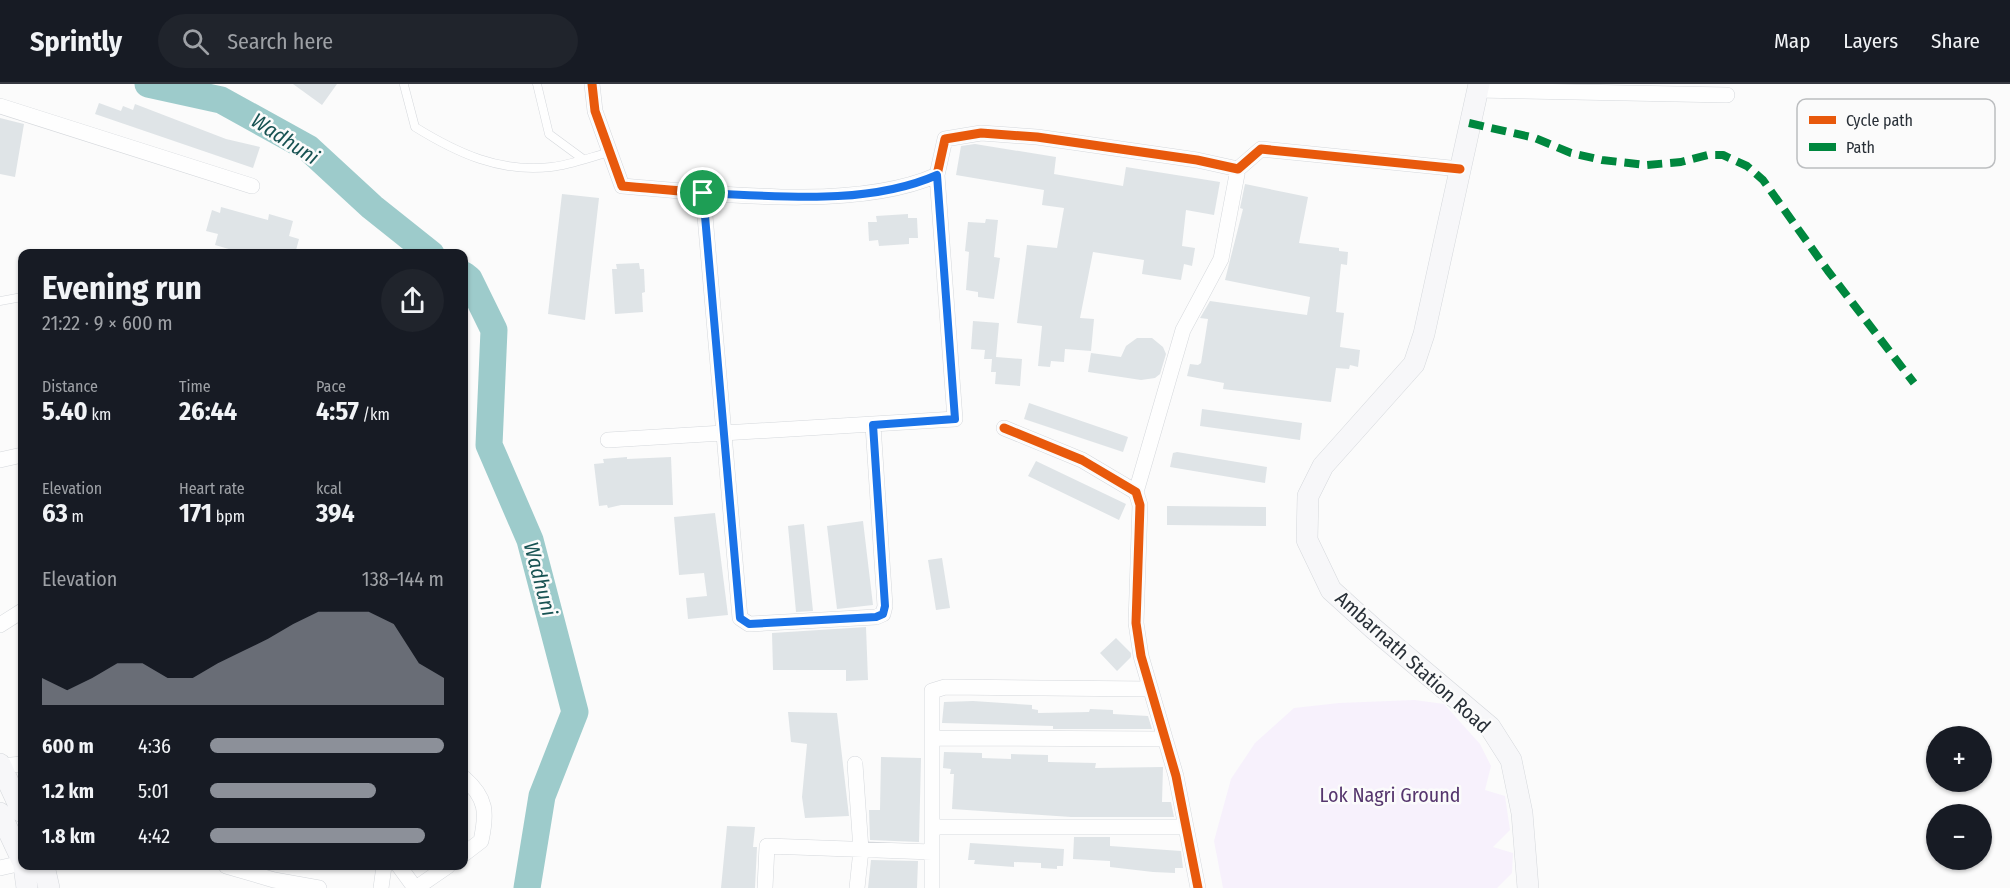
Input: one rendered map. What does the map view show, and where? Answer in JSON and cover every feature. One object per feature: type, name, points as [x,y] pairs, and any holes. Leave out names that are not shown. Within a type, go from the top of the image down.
[{"type":"main road","name":"Ambarnath Station Road","points":[[1478,87],[1424,334],[1414,364],[1323,466],[1308,496],[1307,540],[1331,590],[1389,643],[1490,727],[1511,760],[1522,813],[1528,888]]},
{"type":"main road","points":[[0,765],[18,803]]},
{"type":"main road","points":[[0,813],[18,852]]},
{"type":"main road","points":[[24,870],[27,888]]},
{"type":"main road","points":[[45,870],[49,888]]},
{"type":"street","points":[[592,84],[595,111],[622,186],[703,193],[780,196],[879,193],[918,184],[937,175]]},
{"type":"street","points":[[1478,87],[1727,95]]},
{"type":"street","points":[[0,106],[252,186]]},
{"type":"street","points":[[608,440],[955,419],[937,175],[945,139],[981,133],[1078,142],[1238,169]]},
{"type":"street","points":[[1198,888],[1165,739],[1141,656],[1136,623],[1140,505],[1136,492],[1184,330],[1221,259],[1238,169],[1261,149],[1460,169]]},
{"type":"street","points":[[703,193],[740,618],[749,624],[876,617],[883,614],[885,606],[873,425]]},
{"type":"street","points":[[1004,428],[1082,460],[1136,492]]},
{"type":"street","points":[[0,460],[18,456]]},
{"type":"street","points":[[0,625],[18,614]]},
{"type":"street","points":[[932,888],[932,691],[945,687],[1150,689]]},
{"type":"street","points":[[932,738],[1165,739]]},
{"type":"street","points":[[0,765],[18,764]]},
{"type":"street","points":[[855,764],[861,850],[857,888]]},
{"type":"street","points":[[468,782],[475,788],[487,814],[481,841],[468,851]]},
{"type":"street","points":[[932,827],[1186,828]]},
{"type":"street","points":[[765,888],[767,846],[932,852]]},
{"type":"street","points":[[0,868],[18,864]]},
{"type":"street","points":[[255,870],[276,873],[319,888]]},
{"type":"street","points":[[381,888],[383,870]]},
{"type":"street","points":[[402,870],[416,888],[442,870]]},
{"type":"lane","points":[[537,84],[549,134],[583,159]]},
{"type":"lane","points":[[404,85],[415,128],[454,151],[505,166],[551,167],[609,152]]},
{"type":"lane","points":[[0,300],[18,298]]},
{"type":"green space","name":"Lok Nagri Ground","points":[[1414,700],[1444,704],[1480,744],[1491,766],[1485,790],[1505,796],[1510,830],[1493,847],[1513,853],[1512,873],[1497,888],[1223,888],[1214,841],[1231,779],[1255,743],[1294,708],[1339,703]]},
{"type":"building","points":[[293,84],[337,84],[322,105]]},
{"type":"building","points":[[99,103],[121,111],[123,106],[133,110],[135,104],[226,139],[260,147],[253,168],[95,114]]},
{"type":"building","points":[[0,118],[24,124],[15,177],[0,174]]},
{"type":"building","points":[[975,144],[1056,157],[1054,174],[1123,186],[1126,167],[1220,182],[1214,215],[1186,210],[1182,246],[1195,248],[1192,266],[1184,264],[1181,280],[1142,274],[1144,260],[1093,252],[1080,318],[1094,319],[1091,351],[1065,349],[1064,362],[1051,361],[1050,367],[1038,366],[1042,326],[1017,323],[1027,245],[1057,248],[1064,208],[1042,205],[1044,190],[956,175],[961,146]]},
{"type":"building","points":[[1245,184],[1308,197],[1299,243],[1339,248],[1339,251],[1348,252],[1347,265],[1341,264],[1336,312],[1344,313],[1340,347],[1360,350],[1358,367],[1350,365],[1349,369],[1336,368],[1331,402],[1223,389],[1224,383],[1187,376],[1190,364],[1201,363],[1208,319],[1200,318],[1210,301],[1307,315],[1310,297],[1225,280],[1243,209],[1240,208]]},
{"type":"building","points":[[562,194],[599,198],[585,320],[548,314]]},
{"type":"building","points":[[221,207],[268,220],[269,214],[293,221],[289,236],[299,239],[296,249],[229,249],[215,245],[218,234],[206,231],[212,210],[220,213]]},
{"type":"building","points":[[908,214],[908,218],[917,218],[918,238],[909,238],[909,244],[879,246],[878,240],[869,241],[868,222],[877,222],[876,216]]},
{"type":"building","points":[[986,219],[998,220],[994,257],[1000,258],[994,299],[978,297],[978,292],[966,290],[969,252],[965,251],[968,222],[985,223]]},
{"type":"building","points":[[639,263],[640,269],[644,269],[643,312],[615,314],[612,269],[617,269],[616,264]]},
{"type":"building","points":[[973,321],[999,323],[996,357],[1022,359],[1020,386],[995,384],[996,372],[991,372],[992,359],[984,359],[985,350],[971,349]]},
{"type":"building","points":[[1137,338],[1152,338],[1163,347],[1166,354],[1160,374],[1155,378],[1141,380],[1088,372],[1091,353],[1121,357],[1126,346]]},
{"type":"building","points":[[1029,403],[1128,437],[1123,452],[1024,419]]},
{"type":"building","points":[[1202,409],[1302,423],[1300,440],[1200,426]]},
{"type":"building","points":[[1173,453],[1267,467],[1265,483],[1170,467]]},
{"type":"building","points":[[627,457],[627,459],[671,457],[673,505],[621,505],[608,508],[607,505],[599,506],[594,464],[604,463],[603,459]]},
{"type":"building","points":[[1036,461],[1126,504],[1119,520],[1028,476]]},
{"type":"building","points":[[1167,506],[1266,507],[1266,526],[1167,525]]},
{"type":"building","points":[[715,513],[728,615],[688,619],[686,598],[707,596],[704,573],[679,575],[674,517]]},
{"type":"building","points":[[863,521],[873,605],[837,609],[827,526]]},
{"type":"building","points":[[804,524],[813,611],[796,612],[788,526]]},
{"type":"building","points":[[942,558],[950,608],[936,610],[928,560]]},
{"type":"building","points":[[866,627],[868,680],[846,681],[846,670],[773,670],[772,633]]},
{"type":"building","points":[[1116,638],[1131,653],[1131,657],[1117,671],[1100,653]]},
{"type":"building","points":[[973,701],[1032,705],[1032,709],[1038,710],[1038,713],[1089,712],[1090,709],[1113,710],[1113,714],[1148,716],[1152,729],[1053,729],[1053,726],[942,723],[944,702]]},
{"type":"building","points":[[788,712],[837,713],[849,816],[805,818],[802,797],[807,744],[791,742]]},
{"type":"building","points":[[944,752],[982,753],[982,758],[1011,759],[1011,754],[1048,755],[1048,762],[1096,763],[1095,768],[1163,767],[1162,802],[1171,802],[1174,817],[1071,817],[952,809],[954,774],[950,774],[951,769],[943,768]]},
{"type":"building","points":[[881,757],[921,758],[919,842],[870,840],[869,810],[880,810]]},
{"type":"building","points":[[727,826],[755,827],[753,847],[757,847],[755,888],[721,888]]},
{"type":"building","points":[[1074,837],[1110,837],[1110,846],[1181,851],[1183,868],[1175,868],[1175,873],[1153,872],[1110,867],[1110,861],[1073,859]]},
{"type":"building","points":[[970,843],[1064,849],[1063,866],[1057,866],[1057,869],[1041,868],[1041,863],[1014,862],[1014,867],[974,864],[975,860],[968,860]]},
{"type":"building","points":[[871,860],[918,861],[917,888],[868,888]]},
{"type":"waterway","name":"Wadhuni","points":[[148,84],[221,100],[308,148],[372,207],[425,249]]},
{"type":"waterway","name":"Wadhuni","points":[[468,278],[494,330],[489,445],[530,540],[575,712],[542,796],[527,888]]},
{"type":"marked path","points":[[1469,123],[1535,138],[1571,153],[1602,160],[1646,165],[1681,162],[1708,155],[1723,155],[1747,166],[1763,180],[1828,271],[1914,383]]},
{"type":"cycle path","points":[[592,84],[595,111],[622,186],[782,197],[824,197],[865,193],[903,186],[937,175],[945,139],[981,133],[1037,137],[1197,160],[1238,169],[1261,149],[1460,169]]},
{"type":"cycle path","points":[[703,193],[740,618],[749,624],[876,617],[883,614],[885,606],[873,425]]},
{"type":"cycle path","points":[[1004,428],[1082,460],[1136,492],[1140,505],[1136,623],[1141,656],[1176,776],[1198,888]]},
{"type":"route","points":[[937,175],[955,419],[873,425],[885,606],[883,614],[876,617],[749,624],[740,618],[703,193],[780,196],[879,193],[918,184],[937,175]]}]
